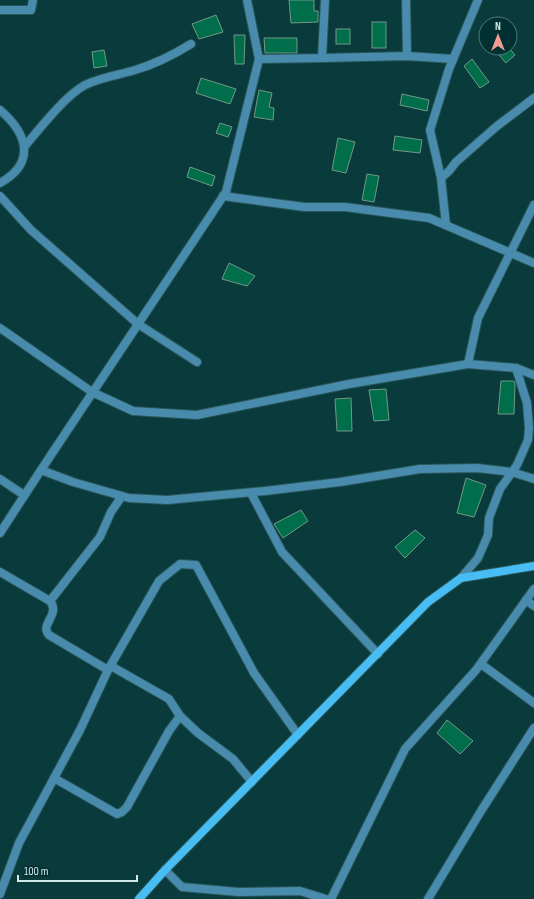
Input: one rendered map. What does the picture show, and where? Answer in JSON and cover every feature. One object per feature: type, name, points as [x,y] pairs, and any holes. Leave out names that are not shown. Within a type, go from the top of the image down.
[{"type":"street","points":[[0,10],[31,10],[33,0]]},
{"type":"street","points":[[0,533],[40,470],[226,192],[259,59],[247,0]]},
{"type":"street","points":[[322,58],[325,0]]},
{"type":"street","points":[[406,0],[407,56]]},
{"type":"street","points":[[446,225],[441,178],[430,130],[453,59],[478,0]]},
{"type":"street","points":[[25,146],[74,93],[84,86],[96,80],[156,63],[191,44]]},
{"type":"street","points":[[259,59],[407,56],[453,59]]},
{"type":"street","points":[[441,178],[456,162],[497,126],[534,98]]},
{"type":"street","points":[[0,110],[6,115],[20,134],[25,146],[25,155],[17,169],[7,179],[0,183]]},
{"type":"street","points":[[0,196],[31,230],[138,324],[197,362]]},
{"type":"street","points":[[223,196],[304,207],[345,207],[429,218],[534,263]]},
{"type":"street","points":[[468,364],[478,318],[534,205]]},
{"type":"street","points":[[0,328],[92,392],[133,411],[197,415],[349,384],[468,364],[516,368],[534,375]]},
{"type":"street","points":[[139,899],[165,870],[428,602],[461,578],[478,558],[488,535],[489,518],[500,489],[517,465],[528,440],[529,428],[527,403],[516,368]]},
{"type":"street","points":[[40,470],[73,482],[129,498],[167,500],[251,493],[340,482],[420,469],[477,468],[512,472],[534,479]]},
{"type":"street","points":[[0,479],[24,495]]},
{"type":"street","points":[[251,493],[282,552],[378,654]]},
{"type":"street","points":[[50,601],[100,537],[111,512],[122,496]]},
{"type":"street","points":[[0,893],[19,843],[80,730],[109,668],[159,581],[180,564],[196,565],[254,673],[298,735]]},
{"type":"street","points":[[461,578],[534,566]]},
{"type":"street","points":[[0,572],[50,601],[54,606],[54,612],[46,628],[46,632],[49,636],[170,699],[180,716],[198,733],[233,759],[252,782]]},
{"type":"street","points":[[331,899],[405,749],[480,664],[534,589]]},
{"type":"street","points":[[526,600],[534,606]]},
{"type":"street","points":[[480,664],[534,703]]},
{"type":"street","points":[[54,778],[117,814],[122,812],[131,801],[180,716]]},
{"type":"street","points":[[428,899],[481,811],[534,728]]},
{"type":"street","points":[[165,870],[182,887],[238,892],[300,891],[326,899]]},
{"type":"building","points":[[289,0],[314,0],[314,11],[318,11],[318,22],[291,23]]},
{"type":"building","points":[[216,15],[223,32],[199,39],[192,24]]},
{"type":"building","points":[[372,22],[386,22],[386,48],[372,48]]},
{"type":"building","points":[[336,29],[350,29],[350,44],[336,44]]},
{"type":"building","points":[[234,35],[245,35],[244,64],[235,64]]},
{"type":"building","points":[[264,38],[297,38],[297,53],[265,53]]},
{"type":"building","points":[[104,50],[107,66],[94,68],[92,52]]},
{"type":"building","points":[[500,56],[514,56],[506,63]]},
{"type":"building","points":[[472,59],[489,82],[480,88],[464,66]]},
{"type":"building","points":[[201,78],[236,89],[230,104],[196,93]]},
{"type":"building","points":[[259,90],[272,93],[269,107],[274,108],[273,120],[254,117]]},
{"type":"building","points":[[402,94],[429,100],[427,111],[400,105]]},
{"type":"building","points":[[220,123],[232,127],[228,137],[216,133]]},
{"type":"building","points":[[395,136],[422,140],[420,153],[393,150]]},
{"type":"building","points":[[338,138],[355,142],[346,173],[332,170]]},
{"type":"building","points":[[190,167],[215,176],[212,186],[187,177]]},
{"type":"building","points":[[367,174],[379,176],[374,202],[362,200]]},
{"type":"building","points":[[229,263],[255,276],[247,286],[222,279]]},
{"type":"building","points":[[501,381],[514,381],[514,414],[498,414]]},
{"type":"building","points":[[386,389],[389,420],[374,421],[369,390]]},
{"type":"building","points":[[351,398],[352,431],[337,431],[335,399]]},
{"type":"building","points":[[466,478],[486,485],[474,517],[457,513]]},
{"type":"building","points":[[301,510],[308,521],[283,538],[274,524]]},
{"type":"building","points":[[415,530],[425,538],[405,558],[395,547]]},
{"type":"building","points":[[447,720],[473,741],[460,754],[437,733]]}]
